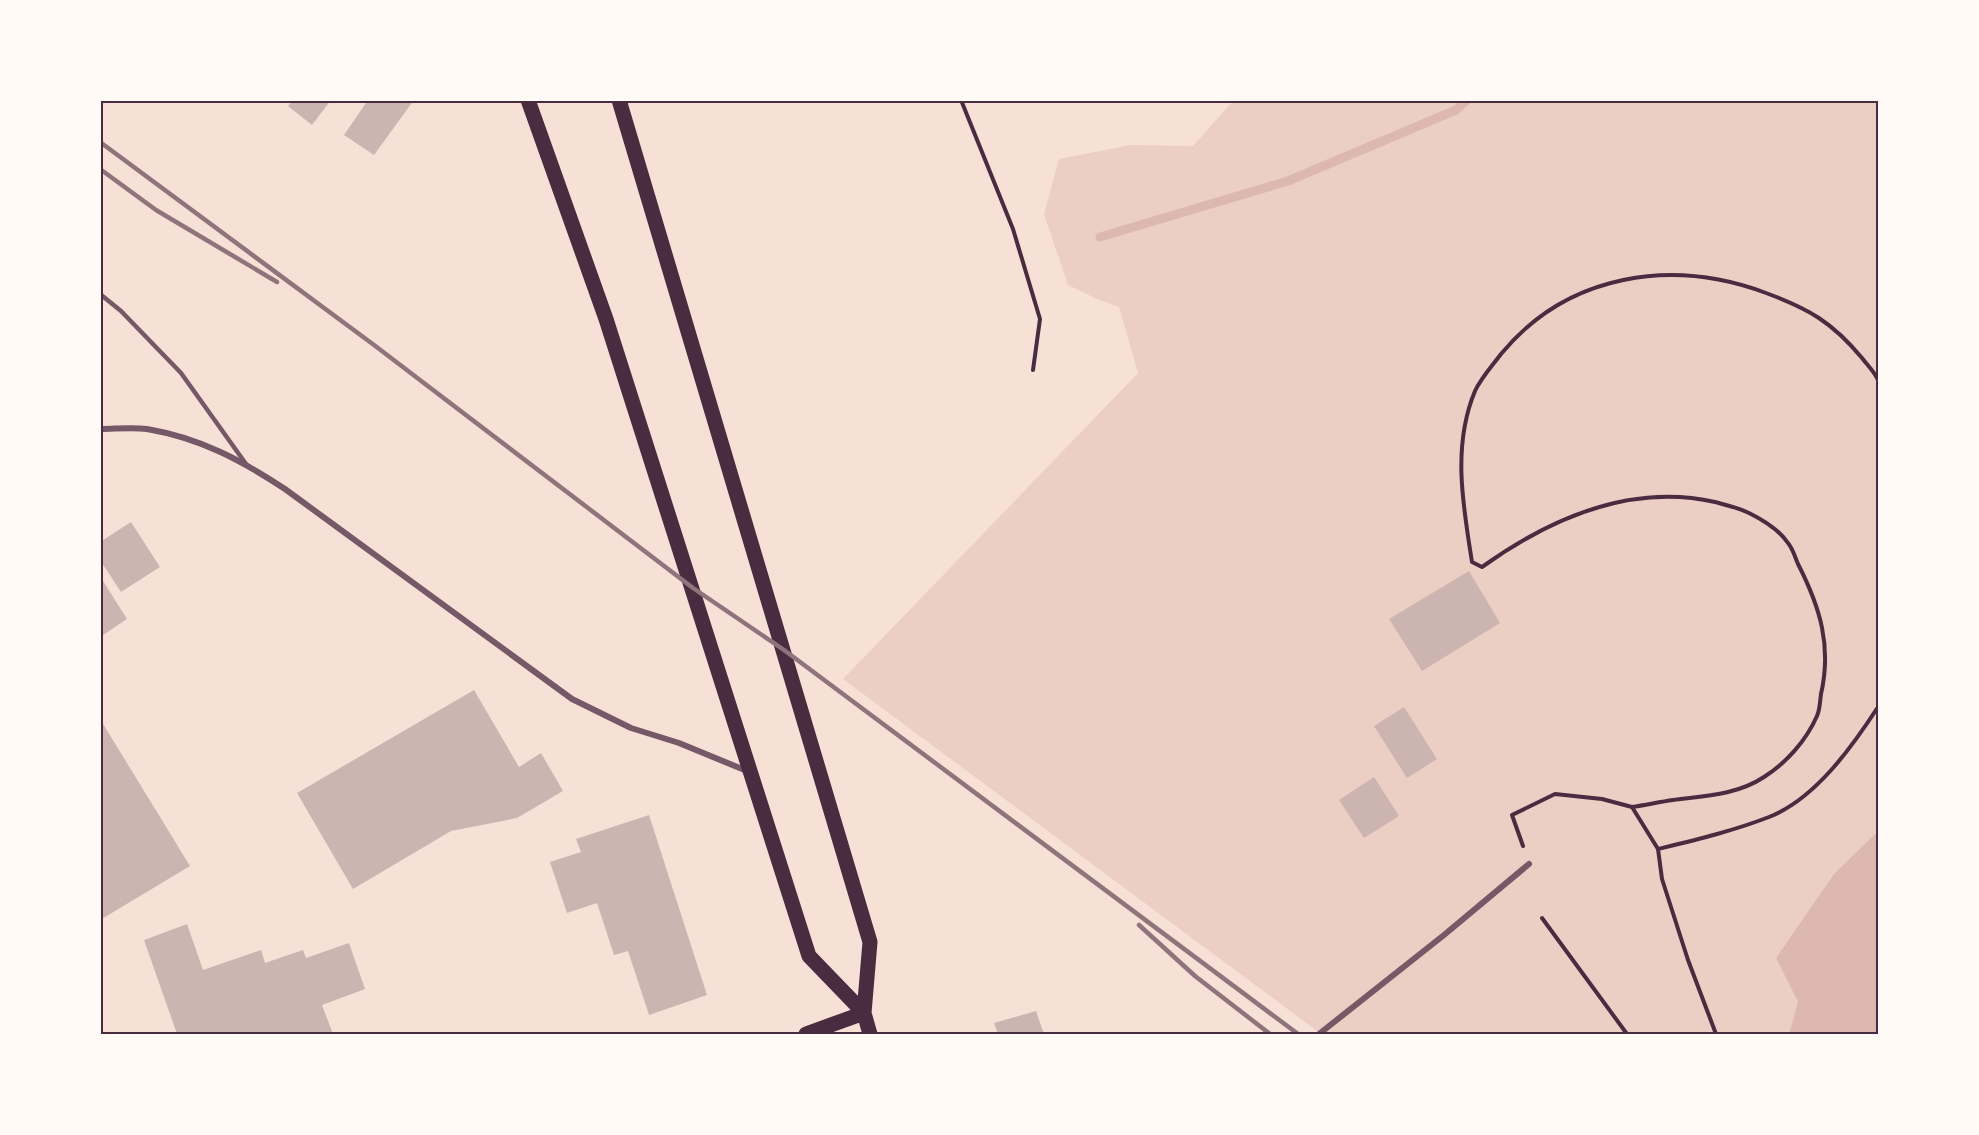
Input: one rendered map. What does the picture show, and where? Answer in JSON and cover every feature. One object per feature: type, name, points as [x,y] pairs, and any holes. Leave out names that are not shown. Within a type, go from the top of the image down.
[{"type":"main road","points":[[528,100],[606,319],[809,956],[864,1013]]},
{"type":"main road","points":[[620,100],[870,942],[864,1013],[870,1035]]},
{"type":"main road","points":[[806,1035],[864,1013]]},
{"type":"street","points":[[100,429],[145,429],[197,441],[246,464],[295,496],[572,699],[631,728],[679,743],[749,771]]},
{"type":"street","points":[[1319,1035],[1444,936],[1529,864]]},
{"type":"lane","points":[[100,294],[121,311],[181,373],[246,464]]},
{"type":"path","points":[[960,100],[1013,229],[1040,319],[1033,370]]},
{"type":"path","points":[[1529,864],[1512,815],[1555,794],[1602,799],[1632,807],[1741,789],[1764,778],[1798,747],[1818,714],[1826,676],[1826,653],[1822,625],[1813,593],[1789,544],[1773,528],[1750,513],[1729,506],[1682,497],[1657,497],[1613,502],[1544,529],[1482,567],[1472,561],[1462,500],[1461,478],[1465,422],[1476,389],[1507,347],[1551,310],[1575,297],[1612,283],[1667,275],[1698,276],[1733,282],[1788,301],[1824,320],[1838,332],[1850,343],[1878,380]]},
{"type":"path","points":[[1658,849],[1734,830],[1756,820],[1770,817],[1807,794],[1846,753],[1878,707]]},
{"type":"path","points":[[1632,807],[1658,849],[1662,879],[1688,960],[1716,1035]]},
{"type":"path","points":[[1542,918],[1627,1035]]},
{"type":"shaded area","points":[[1233,101],[1878,101],[1878,831],[1834,874],[1776,958],[1798,1002],[1789,1034],[1321,1034],[843,679],[1138,373],[1119,307],[1068,285],[1044,214],[1059,159],[1131,145],[1193,146]]},
{"type":"shaded area","points":[[1878,831],[1878,1034],[1789,1034],[1798,1002],[1776,958],[1834,874]]},
{"type":"building","points":[[293,100],[331,100],[312,125],[288,106]]},
{"type":"building","points":[[368,100],[414,100],[374,155],[344,135]]},
{"type":"building","points":[[131,522],[160,567],[121,592],[100,560],[100,542]]},
{"type":"building","points":[[1469,571],[1500,623],[1422,671],[1389,619]]},
{"type":"building","points":[[103,581],[127,619],[100,637],[100,582]]},
{"type":"building","points":[[474,690],[519,767],[541,753],[563,791],[517,818],[451,831],[353,889],[297,793]]},
{"type":"building","points":[[1404,707],[1437,759],[1407,778],[1374,726]]},
{"type":"building","points":[[100,719],[190,866],[100,920]]},
{"type":"building","points":[[1374,777],[1399,816],[1364,838],[1339,800]]},
{"type":"building","points":[[649,815],[707,995],[649,1015],[628,951],[614,955],[597,903],[567,913],[550,862],[581,852],[576,839]]},
{"type":"building","points":[[187,924],[203,970],[261,950],[265,963],[303,950],[306,958],[349,943],[365,989],[322,1005],[333,1034],[177,1034],[144,940]]},
{"type":"building","points":[[1036,1011],[1044,1034],[998,1034],[994,1023]]},
{"type":"waterway","points":[[1100,237],[1288,181],[1456,110],[1467,100]]},
{"type":"railway","points":[[100,142],[374,345],[693,588],[784,650],[1298,1034]]},
{"type":"railway","points":[[100,169],[156,210],[277,282]]},
{"type":"railway","points":[[1139,925],[1195,976],[1270,1034]]}]
